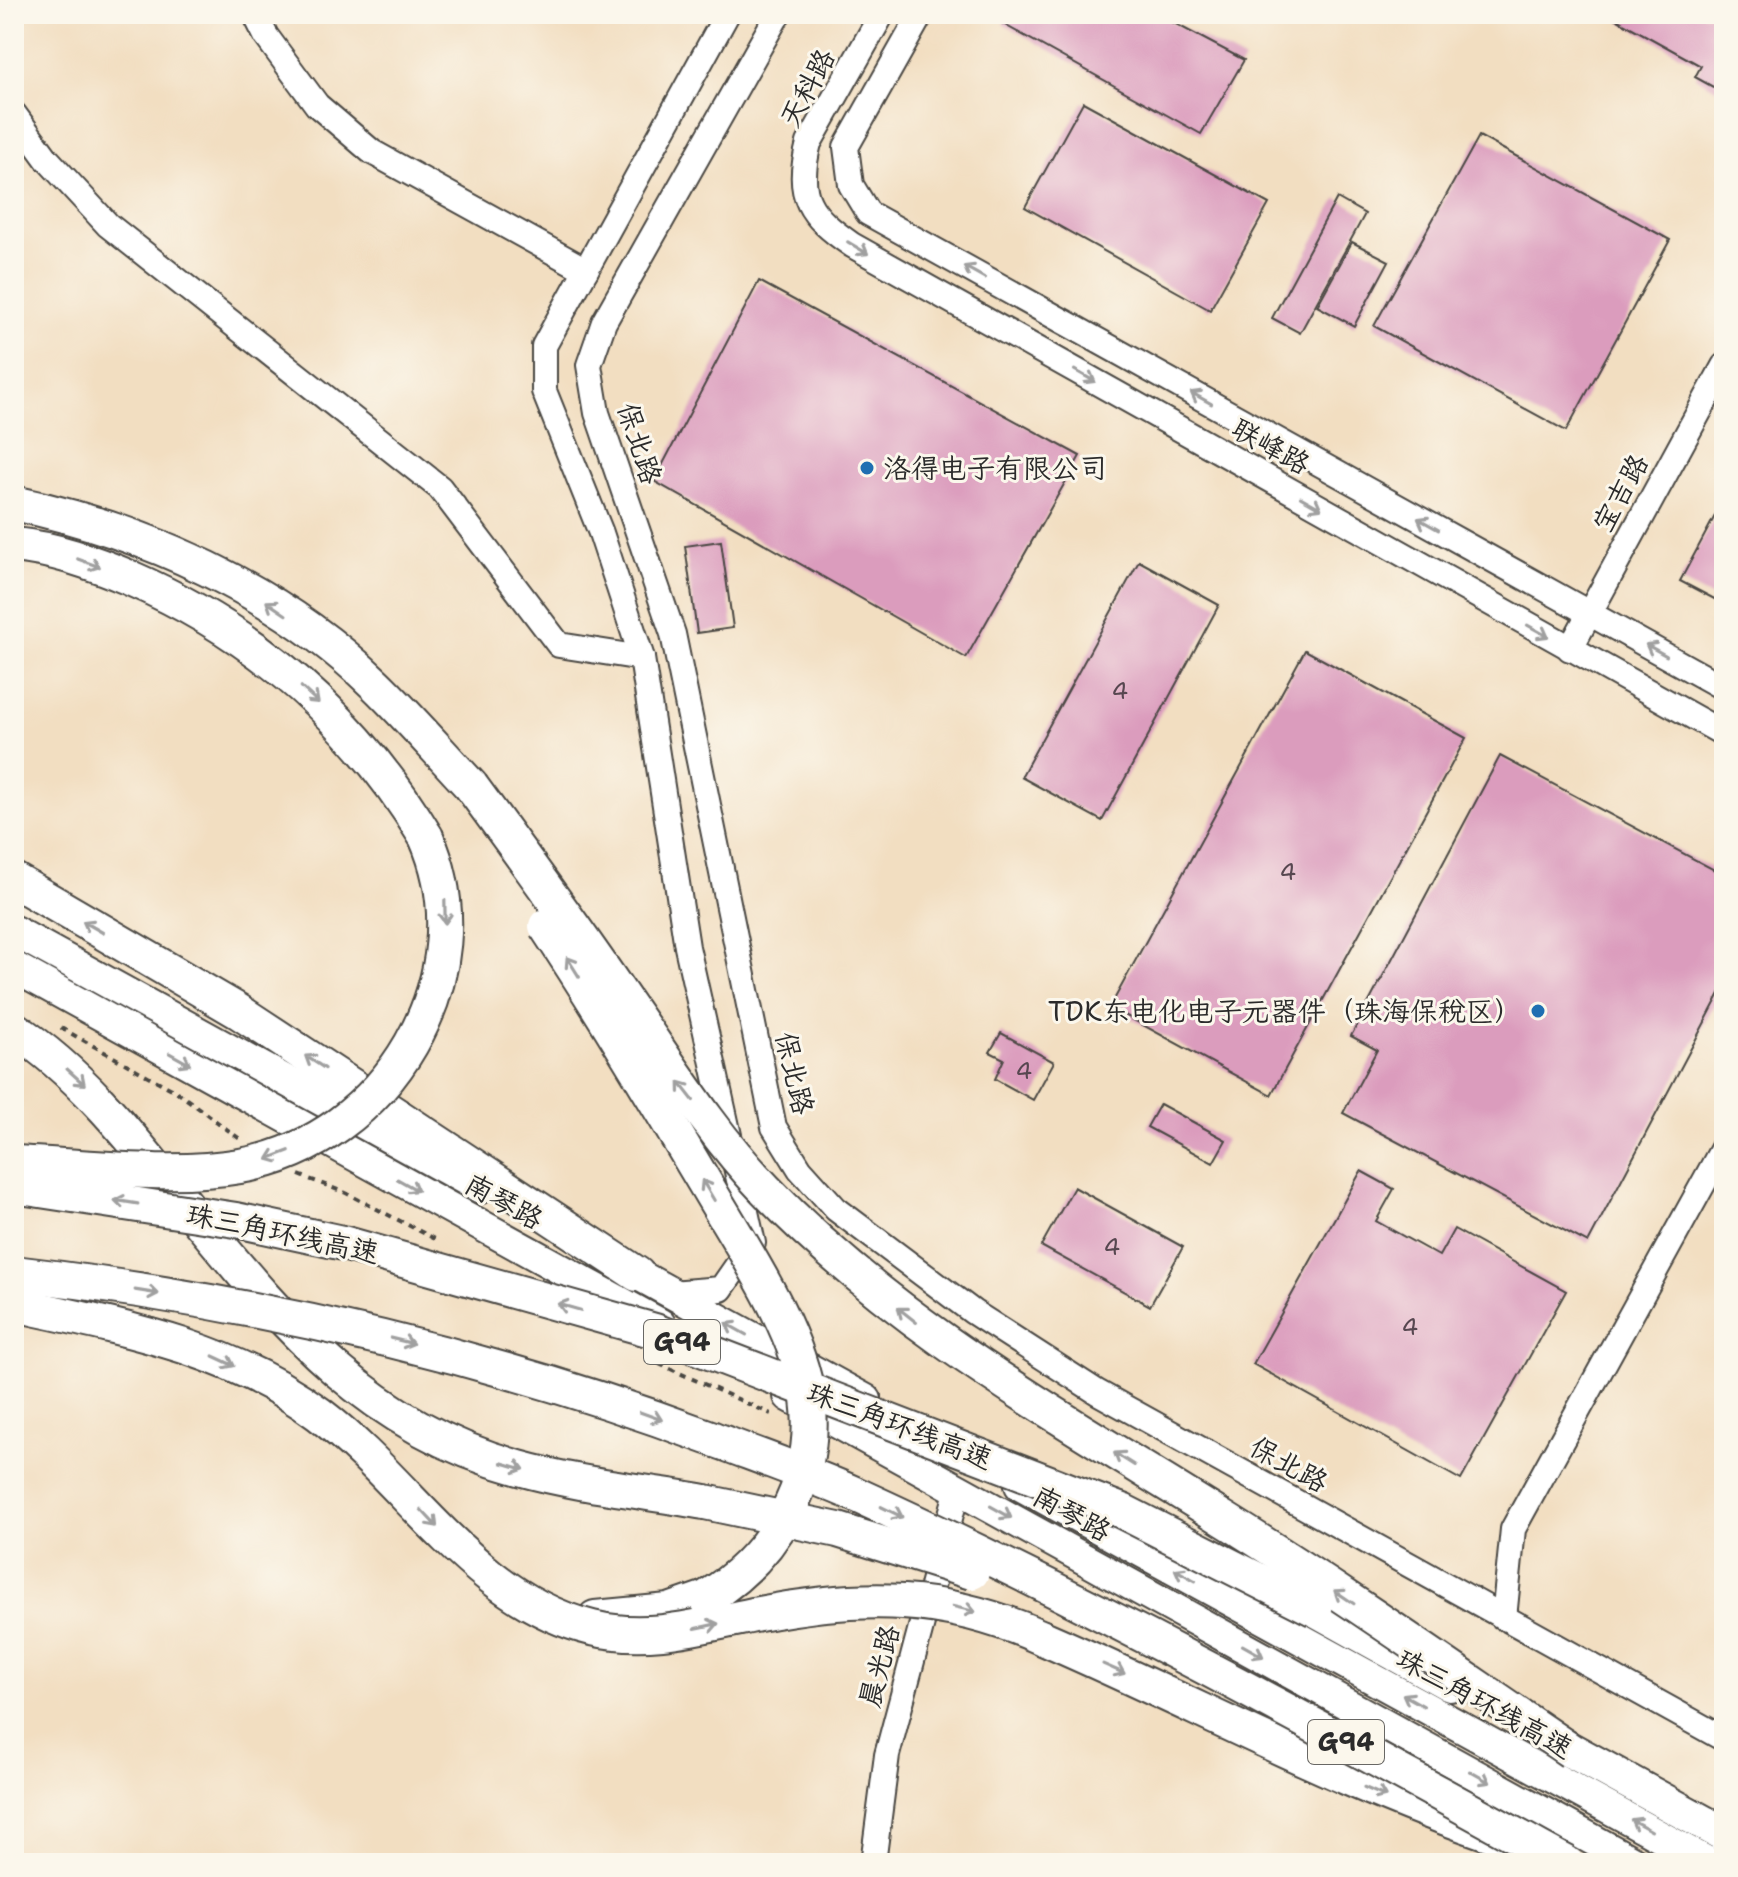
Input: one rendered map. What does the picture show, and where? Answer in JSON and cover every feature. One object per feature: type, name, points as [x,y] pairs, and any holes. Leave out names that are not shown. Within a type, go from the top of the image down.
[{"type":"highway","points":[[14,503],[92,523],[153,544],[272,604],[373,682],[420,731],[569,919],[707,1118],[763,1188],[840,1260],[913,1320],[995,1378],[1281,1555],[1571,1751]]},
{"type":"highway","points":[[14,538],[49,548],[169,595],[210,617],[279,666],[368,752],[389,777],[426,837],[436,861],[446,904],[439,985],[412,1046],[379,1087],[343,1118],[291,1150],[238,1167],[174,1169],[14,1163]]},
{"type":"highway","points":[[14,545],[49,548]]},
{"type":"highway","points":[[466,791],[731,1228],[790,1341],[808,1398],[809,1442],[804,1471],[770,1540],[743,1573],[706,1598],[669,1611],[617,1618],[559,1617]]},
{"type":"highway","points":[[14,880],[238,1011],[637,1274]]},
{"type":"highway","points":[[14,1029],[86,1085],[308,1346],[357,1389],[414,1425],[450,1443],[522,1469],[772,1514],[838,1530],[1124,1623]]},
{"type":"highway","name":"珠三角环线高速","points":[[14,1186],[236,1220],[343,1243],[655,1331],[1122,1511],[1246,1571],[1724,1834]]},
{"type":"highway","name":"G94","points":[[14,1273],[234,1305],[324,1323],[494,1365],[637,1411],[855,1494],[1124,1623],[1566,1863]]},
{"type":"highway","points":[[14,1304],[160,1337],[222,1360],[293,1398],[369,1456],[474,1564],[516,1595],[559,1617],[613,1631],[671,1632],[825,1603],[899,1600],[961,1608],[1043,1638],[1392,1799],[1576,1863]]},
{"type":"main road","name":"南琴路","points":[[14,931],[1709,1863]]},
{"type":"main road","name":"南琴路","points":[[14,967],[1635,1863]]},
{"type":"street","points":[[255,14],[266,36],[317,105],[372,152],[586,270]]},
{"type":"street","points":[[727,14],[544,346],[544,391],[601,533],[642,658],[687,947],[753,1243],[781,1353]]},
{"type":"street","name":"保北路","points":[[778,14],[604,322],[589,365],[597,413],[673,634],[774,1127],[800,1169],[836,1209],[973,1312],[1097,1392],[1724,1739]]},
{"type":"street","name":"天科路","points":[[804,195],[803,165],[809,143],[882,14]]},
{"type":"street","name":"联峰路","points":[[921,14],[846,147],[851,185],[868,213],[1724,688]]},
{"type":"street","points":[[14,114],[47,159],[108,225],[440,488],[559,645],[642,658]]},
{"type":"street","name":"联峰路","points":[[804,195],[819,221],[852,245],[1724,734]]},
{"type":"street","name":"宝吉路","points":[[1570,649],[1724,366]]},
{"type":"street","points":[[1504,1618],[1513,1529],[1724,1146]]},
{"type":"street","points":[[671,1293],[721,1289],[753,1243]]},
{"type":"street","name":"晨光路","points":[[873,1863],[887,1755],[958,1488]]},
{"type":"building","points":[[1009,14],[1157,14],[1244,60],[1201,134],[1003,24]]},
{"type":"building","points":[[1607,14],[1724,14],[1724,93],[1695,77],[1701,66]]},
{"type":"building","points":[[1083,102],[1269,204],[1210,310],[1025,207]]},
{"type":"building","points":[[1479,136],[1670,240],[1566,431],[1374,326]]},
{"type":"building","points":[[1337,198],[1365,214],[1300,333],[1272,318]]},
{"type":"building","points":[[1352,242],[1389,261],[1354,326],[1317,306]]},
{"type":"building","name":"洛得电子有限公司","points":[[759,281],[1080,456],[966,658],[654,481]]},
{"type":"building","points":[[1724,499],[1724,604],[1680,581]]},
{"type":"building","points":[[721,541],[733,628],[697,633],[685,546]]},
{"type":"building","points":[[1139,561],[1219,605],[1102,821],[1021,777]]},
{"type":"building","name":"TDK东电化电子元器件（珠海保税区）","points":[[1305,650],[1466,738],[1271,1095],[1110,1007]]},
{"type":"building","name":"TDK东电化电子元器件（珠海保税区）","points":[[1500,756],[1724,875],[1724,986],[1588,1243],[1343,1113],[1377,1050],[1351,1036]]},
{"type":"building","name":"TDK东电化电子元器件（珠海保税区）","points":[[1001,1033],[1054,1062],[1033,1100],[995,1079],[1004,1059],[990,1052]]},
{"type":"building","name":"TDK东电化电子元器件（珠海保税区）","points":[[1160,1104],[1226,1140],[1213,1163],[1147,1127]]},
{"type":"building","points":[[1361,1171],[1394,1189],[1376,1221],[1439,1256],[1454,1229],[1566,1291],[1461,1480],[1253,1364]]},
{"type":"building","points":[[1074,1187],[1183,1247],[1150,1306],[1041,1246]]},
{"type":"place","name":"洛得电子有限公司","points":[[867,468]]},
{"type":"place","name":"TDK东电化电子元器件（珠海保税区）","points":[[1538,1011]]}]
